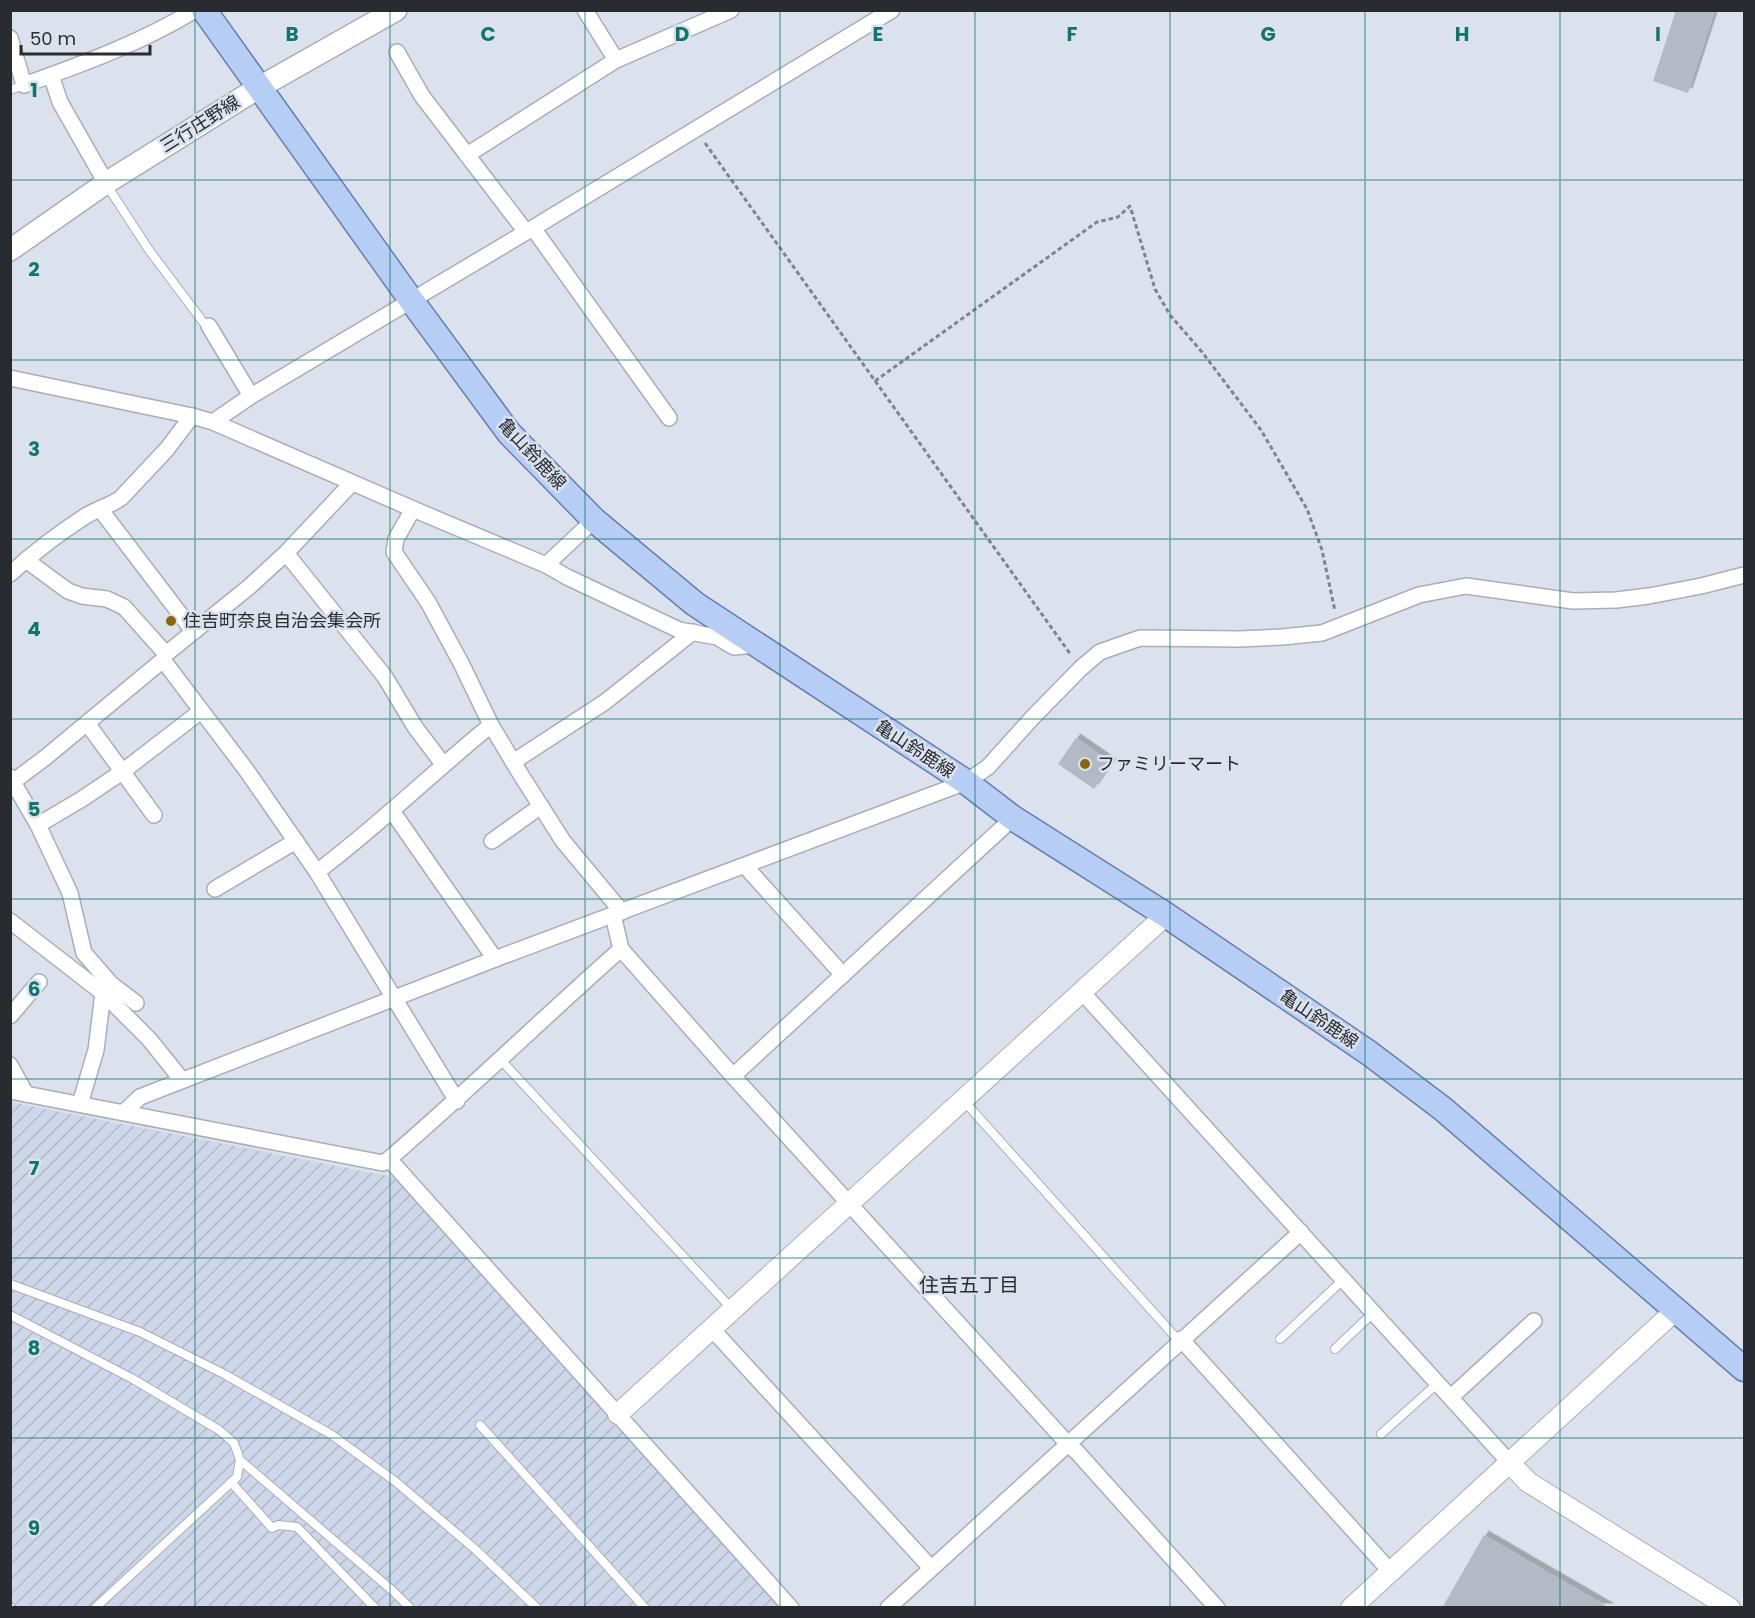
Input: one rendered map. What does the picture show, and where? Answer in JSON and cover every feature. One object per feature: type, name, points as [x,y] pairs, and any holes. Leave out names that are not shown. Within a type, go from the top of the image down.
[{"type":"main road","name":"亀山鈴鹿線","points":[[204,10],[258,88],[509,433],[594,520],[695,604],[966,782],[1013,818],[1166,915],[1369,1053],[1443,1109],[1744,1369]]},
{"type":"main road","name":"三行庄野線","points":[[10,250],[106,183],[258,88],[396,10]]},
{"type":"street","points":[[10,38],[17,87],[111,53],[172,24],[195,10]]},
{"type":"street","points":[[585,10],[616,60]]},
{"type":"street","points":[[467,155],[616,60],[731,10]]},
{"type":"street","points":[[213,422],[251,396],[892,10]]},
{"type":"street","points":[[397,52],[422,96],[467,155],[530,230],[669,418]]},
{"type":"street","points":[[51,75],[60,102],[106,183]]},
{"type":"street","points":[[208,326],[251,396]]},
{"type":"street","points":[[10,378],[213,422],[546,565],[679,630],[717,638],[734,647],[756,645]]},
{"type":"street","points":[[11,571],[86,516],[121,498],[167,448],[192,416]]},
{"type":"street","points":[[182,1080],[107,989],[84,953],[70,893],[38,825],[13,787],[193,631],[249,587],[286,553],[352,483]]},
{"type":"street","points":[[100,509],[193,631]]},
{"type":"street","points":[[413,509],[396,539],[394,552],[428,602],[513,762],[563,841],[618,914],[621,949],[733,1076],[1217,1608]]},
{"type":"street","points":[[546,565],[594,520]]},
{"type":"street","points":[[286,553],[385,677],[415,727],[444,764]]},
{"type":"street","points":[[26,560],[68,591],[82,597],[107,598],[124,607],[165,657],[201,711],[248,771],[317,872],[457,1101]]},
{"type":"street","points":[[124,1112],[140,1096],[495,959],[966,782],[988,766],[1081,668],[1100,652],[1140,638],[1282,638],[1322,633],[1419,596],[1466,586],[1574,602],[1649,596],[1744,575]]},
{"type":"street","points":[[513,762],[605,702],[693,632]]},
{"type":"street","points":[[38,825],[82,800],[201,711]]},
{"type":"street","points":[[87,723],[154,815]]},
{"type":"street","points":[[317,872],[357,842],[491,724]]},
{"type":"street","points":[[492,841],[541,806]]},
{"type":"street","points":[[392,811],[495,959]]},
{"type":"street","points":[[733,1076],[1013,818]]},
{"type":"street","points":[[215,889],[296,841]]},
{"type":"street","points":[[745,866],[843,975]]},
{"type":"street","points":[[618,1414],[1166,915]]},
{"type":"street","points":[[10,921],[107,989],[136,1003]]},
{"type":"street","points":[[10,1091],[383,1162],[457,1101],[621,949]]},
{"type":"street","points":[[10,1016],[39,982]]},
{"type":"street","points":[[80,1104],[96,1050],[107,989]]},
{"type":"street","points":[[1082,992],[1528,1482],[1730,1608]]},
{"type":"street","points":[[10,1065],[26,1094]]},
{"type":"street","points":[[389,1159],[791,1608]]},
{"type":"street","points":[[888,1608],[1301,1232]]},
{"type":"street","points":[[1351,1608],[1677,1309]]},
{"type":"street","points":[[1451,1396],[1534,1321]]},
{"type":"street","points":[[711,1328],[931,1568]]},
{"type":"street","points":[[1180,1340],[1390,1571]]},
{"type":"lane","points":[[106,183],[149,250],[208,326]]},
{"type":"lane","points":[[500,1059],[732,1310]]},
{"type":"lane","points":[[963,1100],[1180,1340]]},
{"type":"lane","points":[[1280,1339],[1344,1279]]},
{"type":"lane","points":[[10,1284],[140,1332],[224,1374],[332,1435],[396,1482],[476,1550],[537,1608]]},
{"type":"lane","points":[[1335,1349],[1374,1312]]},
{"type":"lane","points":[[10,1315],[134,1379],[219,1430],[234,1443],[240,1460],[237,1477],[95,1608]]},
{"type":"lane","points":[[1382,1434],[1438,1383]]},
{"type":"lane","points":[[480,1425],[645,1608]]},
{"type":"lane","points":[[240,1460],[410,1608]]},
{"type":"lane","points":[[231,1482],[272,1528],[278,1525],[297,1527],[375,1608]]},
{"type":"path","points":[[696,130],[1081,668]]},
{"type":"path","points":[[875,381],[1097,222],[1118,217],[1130,206],[1155,289],[1170,315],[1202,352],[1262,430],[1307,509],[1322,550],[1339,627]]},
{"type":"shaded area","points":[[10,1102],[393,1177],[785,1607],[11,1607]]},
{"type":"building","points":[[1676,10],[1715,10],[1688,93],[1653,81]]},
{"type":"building","name":"ファミリーマート","points":[[1076,738],[1112,763],[1094,789],[1058,764]]},
{"type":"building","points":[[1484,1535],[1610,1608],[1442,1608]]},
{"type":"place","name":"住吉町奈良自治会集会所","points":[[171,621]]},
{"type":"place","name":"ファミリーマート","points":[[1085,764]]},
{"type":"district","name":"住吉五丁目","points":[[969,1285]]}]
